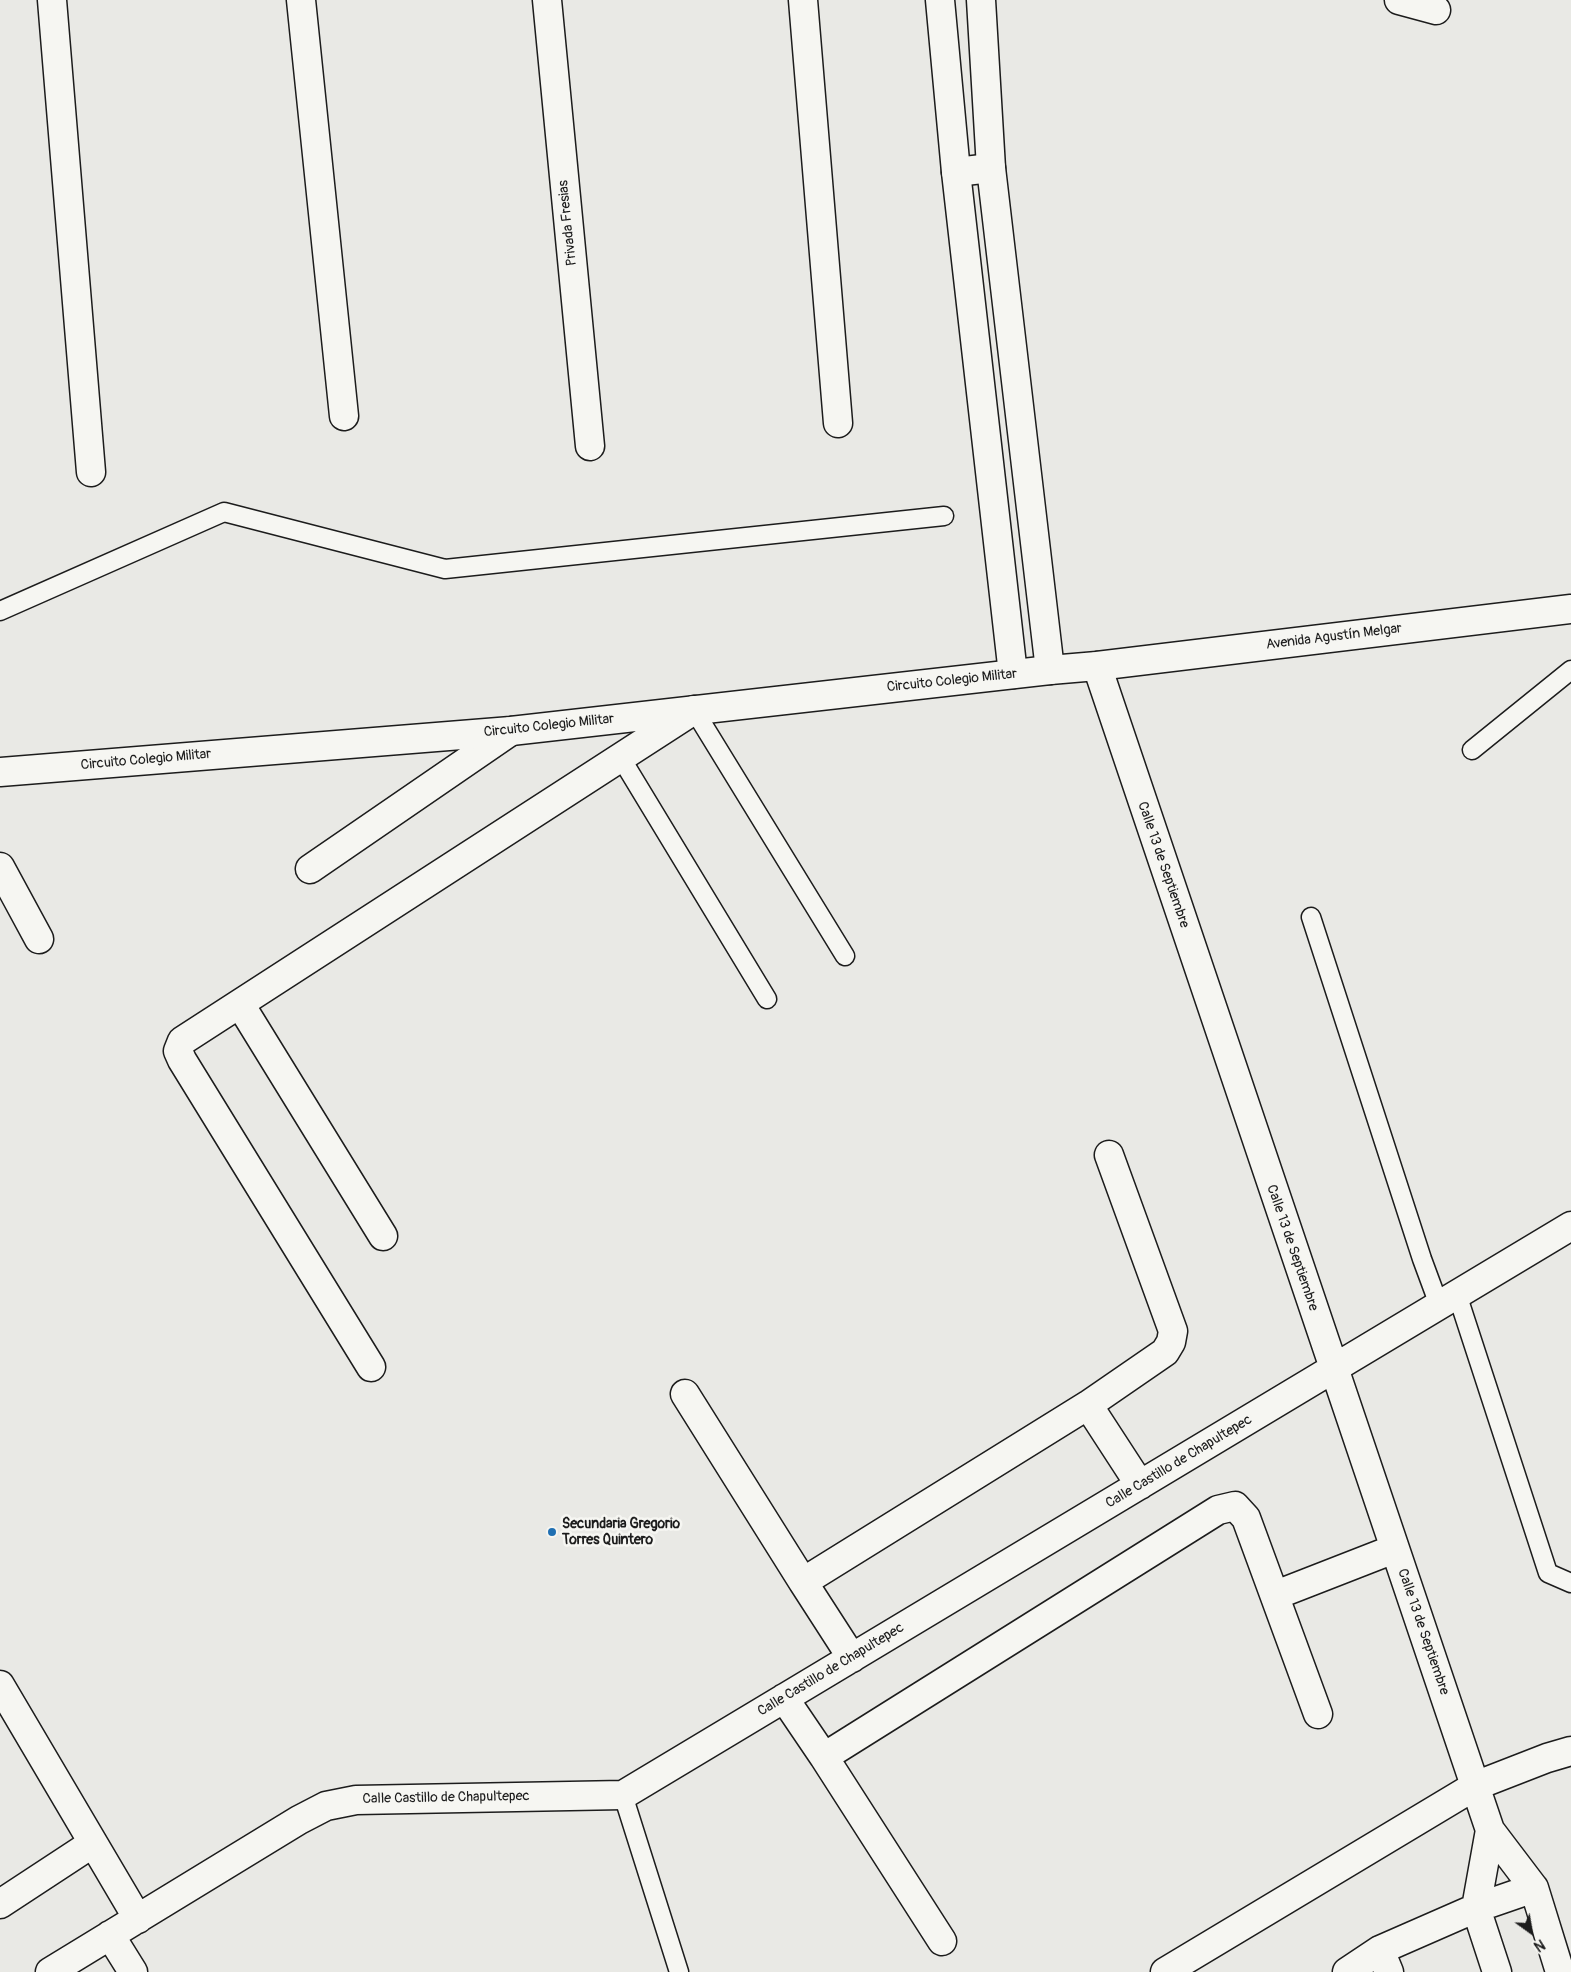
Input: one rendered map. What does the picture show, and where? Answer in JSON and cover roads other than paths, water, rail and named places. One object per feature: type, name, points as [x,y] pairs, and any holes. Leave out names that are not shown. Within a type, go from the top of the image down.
[{"type":"street","points":[[52,0],[91,472]]},
{"type":"street","points":[[301,0],[344,416]]},
{"type":"street","name":"Privada Fresias","points":[[547,0],[590,446]]},
{"type":"street","points":[[803,0],[838,423]]},
{"type":"street","points":[[940,0],[956,172],[1013,674]]},
{"type":"street","points":[[981,0],[991,168],[1050,670]]},
{"type":"street","points":[[1399,0],[1436,10]]},
{"type":"street","points":[[956,172],[991,168]]},
{"type":"street","name":"Avenida Agustín Melgar","points":[[1097,666],[1571,609]]},
{"type":"street","name":"Circuito Colegio Militar","points":[[0,772],[511,731],[1097,666]]},
{"type":"street","name":"Calle 13 de Septiembre","points":[[1097,666],[1490,1830],[1534,1888],[1560,1972]]},
{"type":"street","points":[[371,1367],[178,1051],[182,1041],[694,710]]},
{"type":"street","points":[[310,869],[511,731]]},
{"type":"street","points":[[0,867],[39,939]]},
{"type":"street","points":[[240,1004],[383,1236]]},
{"type":"street","points":[[803,1582],[1088,1405],[1165,1352],[1171,1342],[1173,1331],[1109,1155]]},
{"type":"street","name":"Calle Castillo de Chapultepec","points":[[50,1972],[299,1820],[326,1806],[356,1800],[623,1795],[1571,1226]]},
{"type":"street","points":[[685,1394],[852,1658]]},
{"type":"street","points":[[1088,1405],[1140,1485]]},
{"type":"street","points":[[824,1757],[1218,1510],[1235,1506],[1242,1513],[1276,1595],[1318,1714]]},
{"type":"street","points":[[1276,1595],[1394,1549]]},
{"type":"street","points":[[0,1685],[138,1919]]},
{"type":"street","points":[[784,1698],[942,1941]]},
{"type":"street","points":[[1165,1972],[1475,1786],[1547,1758],[1571,1751]]},
{"type":"street","name":"Calle 13 de Septiembre","points":[[1490,1830],[1476,1908],[1497,1972]]},
{"type":"street","points":[[0,1904],[93,1844]]},
{"type":"street","points":[[1347,1972],[1385,1961],[1476,1908],[1534,1888]]},
{"type":"street","points":[[110,1935],[132,1972]]},
{"type":"lane","points":[[0,611],[224,512],[445,569],[944,516]]},
{"type":"lane","points":[[1472,750],[1571,670]]},
{"type":"lane","points":[[694,710],[845,956]]},
{"type":"lane","points":[[621,758],[766,999]]},
{"type":"lane","points":[[1310,917],[1422,1259],[1448,1300],[1548,1573],[1571,1583]]},
{"type":"lane","points":[[623,1795],[679,1972]]},
{"type":"place","name":"Secundaria Gregorio Torres Quintero","points":[[552,1532]]}]
